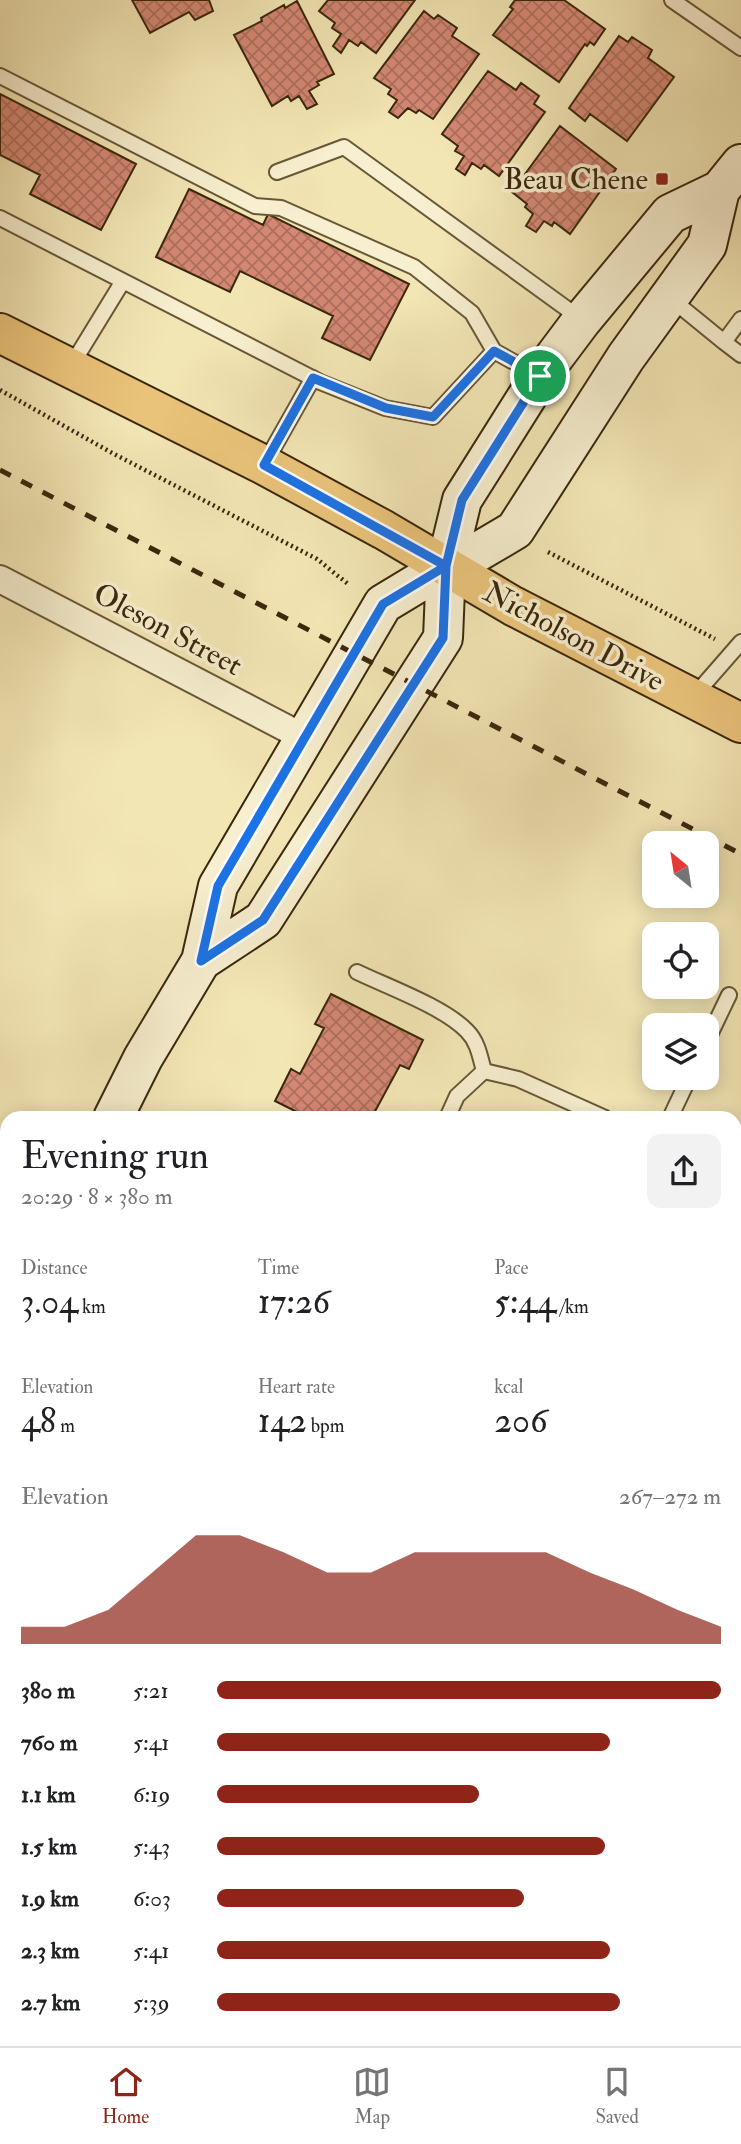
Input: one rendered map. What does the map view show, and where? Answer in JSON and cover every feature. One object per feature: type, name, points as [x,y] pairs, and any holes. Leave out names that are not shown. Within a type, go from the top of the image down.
[{"type":"main road","points":[[201,961],[263,920],[443,638],[461,559],[462,500],[540,376],[582,320],[670,214],[731,184]]},
{"type":"main road","points":[[116,1111],[143,1058],[201,961],[218,886],[383,604],[515,530],[591,409],[708,245],[731,184]]},
{"type":"main road","name":"Nicholson Drive","points":[[0,333],[264,465],[461,559],[513,606],[741,723]]},
{"type":"street","name":"Oleson Street","points":[[0,579],[305,738]]},
{"type":"lane","points":[[672,0],[741,48]]},
{"type":"lane","points":[[0,76],[255,206],[281,208],[414,267],[472,313],[494,351],[540,376]]},
{"type":"lane","points":[[277,172],[344,147],[582,320]]},
{"type":"lane","points":[[0,218],[313,378],[386,408],[433,417],[494,351]]},
{"type":"lane","points":[[69,368],[123,281]]},
{"type":"lane","points":[[669,298],[741,355]]},
{"type":"lane","points":[[724,342],[741,319]]},
{"type":"lane","points":[[264,465],[313,378]]},
{"type":"lane","points":[[692,698],[741,642]]},
{"type":"lane","points":[[357,972],[447,1015],[467,1031],[477,1044],[484,1071]]},
{"type":"lane","points":[[719,1016],[729,995]]},
{"type":"lane","points":[[450,1111],[457,1096],[484,1071]]},
{"type":"lane","points":[[484,1071],[518,1079],[589,1111]]},
{"type":"lane","points":[[673,1111],[683,1090]]},
{"type":"path","points":[[0,390],[114,454],[317,559],[348,584]]},
{"type":"path","points":[[548,552],[721,642]]},
{"type":"building","points":[[132,0],[209,0],[213,11],[195,20],[189,12],[150,33]]},
{"type":"building","points":[[328,0],[415,0],[376,53],[361,42],[358,46],[349,40],[341,53],[333,46],[341,34],[332,28],[335,23],[319,11]]},
{"type":"building","points":[[515,0],[564,0],[605,29],[594,45],[590,42],[587,46],[585,44],[559,82],[493,35],[513,9],[510,7]]},
{"type":"building","points":[[297,1],[334,74],[317,82],[319,85],[309,91],[317,104],[307,109],[299,96],[291,101],[288,96],[272,106],[234,35],[262,21],[261,18],[284,5],[285,8]]},
{"type":"building","points":[[424,11],[434,19],[438,15],[457,28],[452,36],[479,54],[433,119],[419,110],[416,113],[408,108],[398,118],[389,112],[397,100],[388,94],[391,89],[374,78]]},
{"type":"building","points":[[619,36],[628,42],[632,37],[652,50],[648,58],[674,77],[627,141],[590,114],[585,121],[569,108]]},
{"type":"building","points":[[488,71],[516,90],[521,83],[539,96],[534,104],[545,112],[499,176],[484,165],[481,169],[472,163],[465,175],[456,169],[464,156],[455,151],[458,146],[442,134]]},
{"type":"building","points":[[0,94],[136,164],[101,230],[30,194],[40,175],[0,155]]},
{"type":"building","points":[[560,126],[616,169],[570,234],[554,222],[552,226],[544,221],[536,232],[526,226],[533,214],[525,207],[527,204],[512,192]]},
{"type":"building","points":[[189,189],[263,225],[268,214],[409,284],[370,360],[322,338],[333,316],[240,271],[230,292],[156,257]]},
{"type":"building","points":[[331,994],[423,1040],[409,1069],[400,1065],[375,1111],[295,1111],[275,1101],[291,1069],[300,1074],[324,1028],[315,1024]]},
{"type":"railway","points":[[0,470],[741,854]]},
{"type":"place","name":"Beau Chene","points":[[662,179]]},
{"type":"route","points":[[540,376],[462,500],[446,566],[383,604],[218,886],[201,961],[263,920],[443,638],[446,566],[264,465],[313,378],[386,408],[433,417],[494,351],[540,376]]}]
